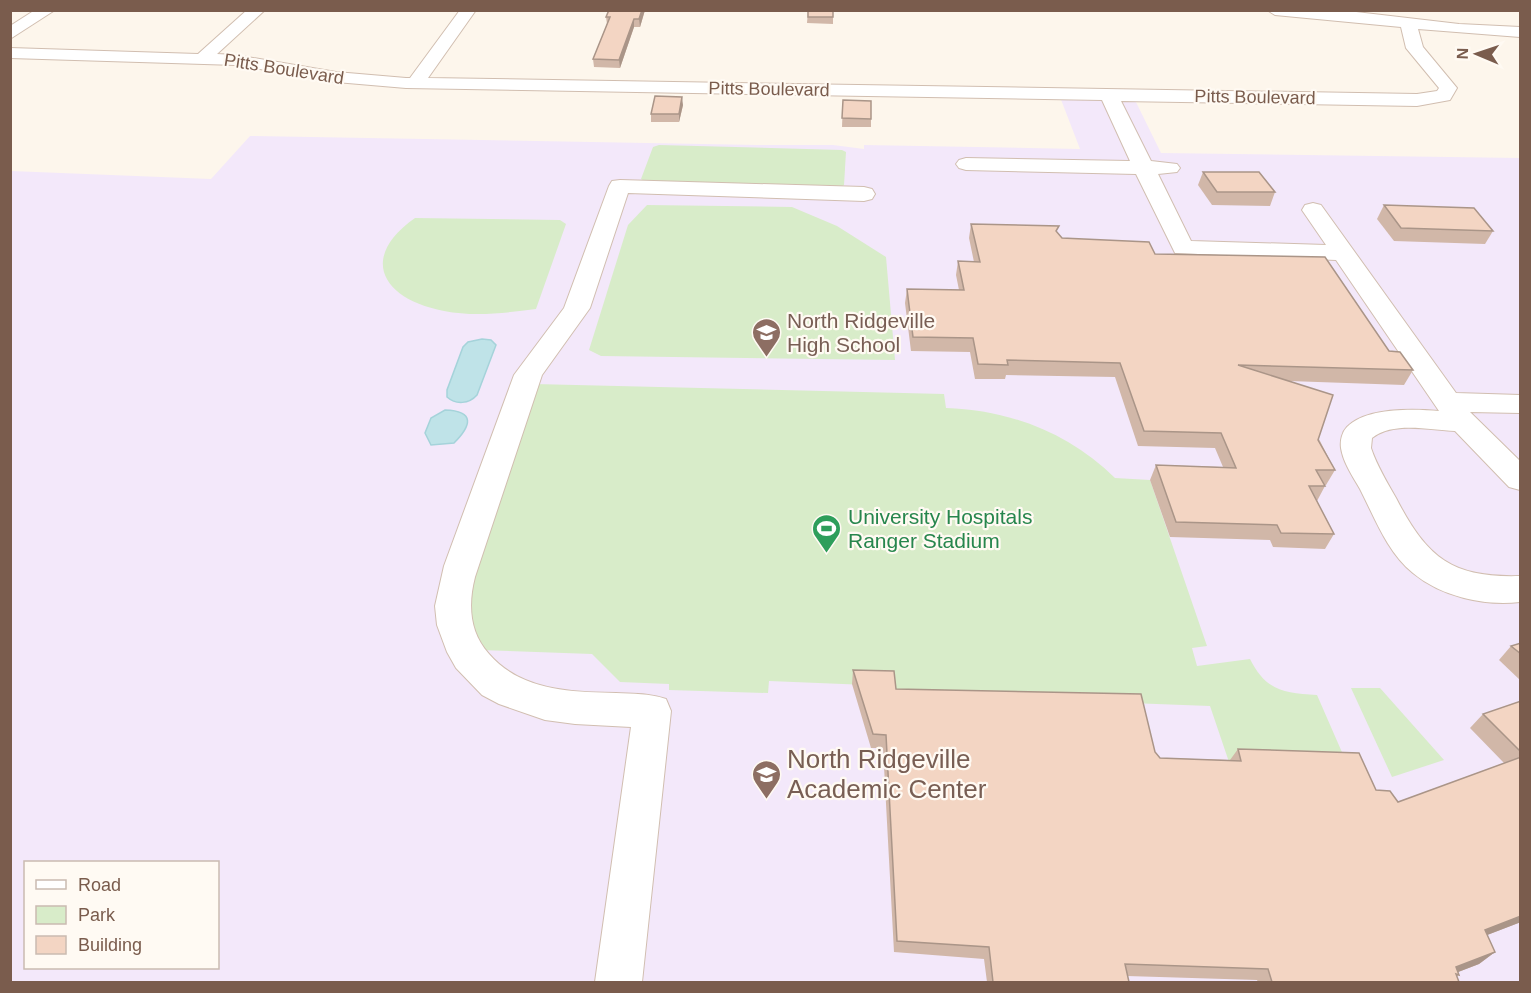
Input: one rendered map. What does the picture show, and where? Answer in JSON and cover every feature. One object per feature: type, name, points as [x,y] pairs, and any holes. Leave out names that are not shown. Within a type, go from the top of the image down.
[{"type":"street","points":[[10,34],[47,10]]},
{"type":"street","points":[[204,57],[258,10]]},
{"type":"street","points":[[416,83],[468,10]]},
{"type":"street","points":[[1275,10],[1331,14],[1468,31],[1521,32]]},
{"type":"street","name":"Pitts Boulevard","points":[[10,53],[204,57],[257,62],[346,79],[416,83],[1417,100],[1443,96],[1448,88],[1415,48],[1408,25]]},
{"type":"street","points":[[1108,94],[1144,167],[1171,248],[1343,253]]},
{"type":"street","points":[[966,164],[1170,168]]},
{"type":"street","points":[[618,982],[652,711],[545,704],[515,694],[498,685],[483,675],[462,648],[454,625],[455,586],[528,375],[577,308],[620,186],[864,194]]},
{"type":"street","points":[[1312,210],[1456,412],[1521,479]]},
{"type":"street","points":[[1521,404],[1380,421],[1361,430],[1355,441],[1356,448],[1402,541],[1423,562],[1451,580],[1466,586],[1499,591],[1521,589]]},
{"type":"shaded area","name":"North Ridgeville High School","points":[[1060,97],[1134,98],[1161,153],[1520,158],[1520,982],[11,982],[11,171],[211,179],[250,136],[833,145],[864,149],[864,145],[1080,149]]},
{"type":"green space","points":[[659,145],[842,150],[846,152],[844,185],[839,188],[646,182],[641,179],[653,147]]},
{"type":"green space","points":[[647,205],[792,207],[837,226],[886,257],[895,360],[601,356],[589,350],[628,225]]},
{"type":"green space","points":[[415,218],[560,220],[566,224],[536,309],[467,314],[423,306],[406,298],[393,288],[385,276],[383,263],[387,248],[397,233]]},
{"type":"green space","name":"University Hospitals Ranger Stadium","points":[[534,384],[944,394],[946,408],[993,413],[1015,419],[1037,427],[1078,448],[1115,478],[1150,480],[1207,646],[1192,648],[1197,666],[1250,659],[1263,678],[1277,688],[1295,693],[1317,695],[1348,766],[1229,762],[1210,706],[893,694],[892,686],[769,681],[768,693],[669,690],[669,684],[620,682],[592,654],[479,650],[466,600]]},
{"type":"green space","points":[[1351,688],[1380,688],[1444,760],[1392,777]]},
{"type":"water","points":[[491,340],[496,345],[477,395],[466,402],[451,400],[447,397],[447,390],[463,347],[468,342]]},
{"type":"water","points":[[445,410],[462,413],[468,420],[467,425],[454,443],[431,445],[425,433],[431,418]]},
{"type":"building","points":[[609,10],[642,10],[639,19],[634,19],[619,60],[593,59],[610,17],[606,17]]},
{"type":"building","points":[[808,10],[833,10],[833,17],[808,17]]},
{"type":"building","points":[[655,96],[682,97],[679,114],[651,114]]},
{"type":"building","points":[[843,100],[871,101],[871,119],[842,118]]},
{"type":"building","points":[[1203,172],[1259,172],[1275,192],[1217,192]]},
{"type":"building","points":[[1384,205],[1474,208],[1493,231],[1401,228]]},
{"type":"building","points":[[971,224],[1059,226],[1056,231],[1062,238],[1149,242],[1155,254],[1325,257],[1389,351],[1400,352],[1413,370],[1238,365],[1333,395],[1318,440],[1335,470],[1316,470],[1325,486],[1309,486],[1334,534],[1281,533],[1277,525],[1176,522],[1156,465],[1236,468],[1221,433],[1144,431],[1120,363],[1007,360],[1008,365],[978,364],[973,338],[913,337],[907,289],[964,290],[958,261],[980,262]]},
{"type":"building","points":[[1521,643],[1521,654],[1511,646]]},
{"type":"building","points":[[853,670],[894,671],[896,689],[1141,694],[1155,752],[1160,758],[1241,761],[1238,749],[1359,753],[1376,790],[1390,791],[1398,802],[1521,757],[1521,916],[1485,930],[1495,952],[1456,967],[1459,982],[1272,982],[1268,969],[1125,964],[1129,982],[993,982],[989,947],[897,941],[886,735],[873,734]]},
{"type":"building","points":[[1521,701],[1521,752],[1483,714]]},
{"type":"place","name":"North Ridgeville High School","points":[[766,358]]},
{"type":"place","name":"University Hospitals Ranger Stadium","points":[[827,554]]},
{"type":"place","name":"North Ridgeville Academic Center","points":[[766,800]]}]
